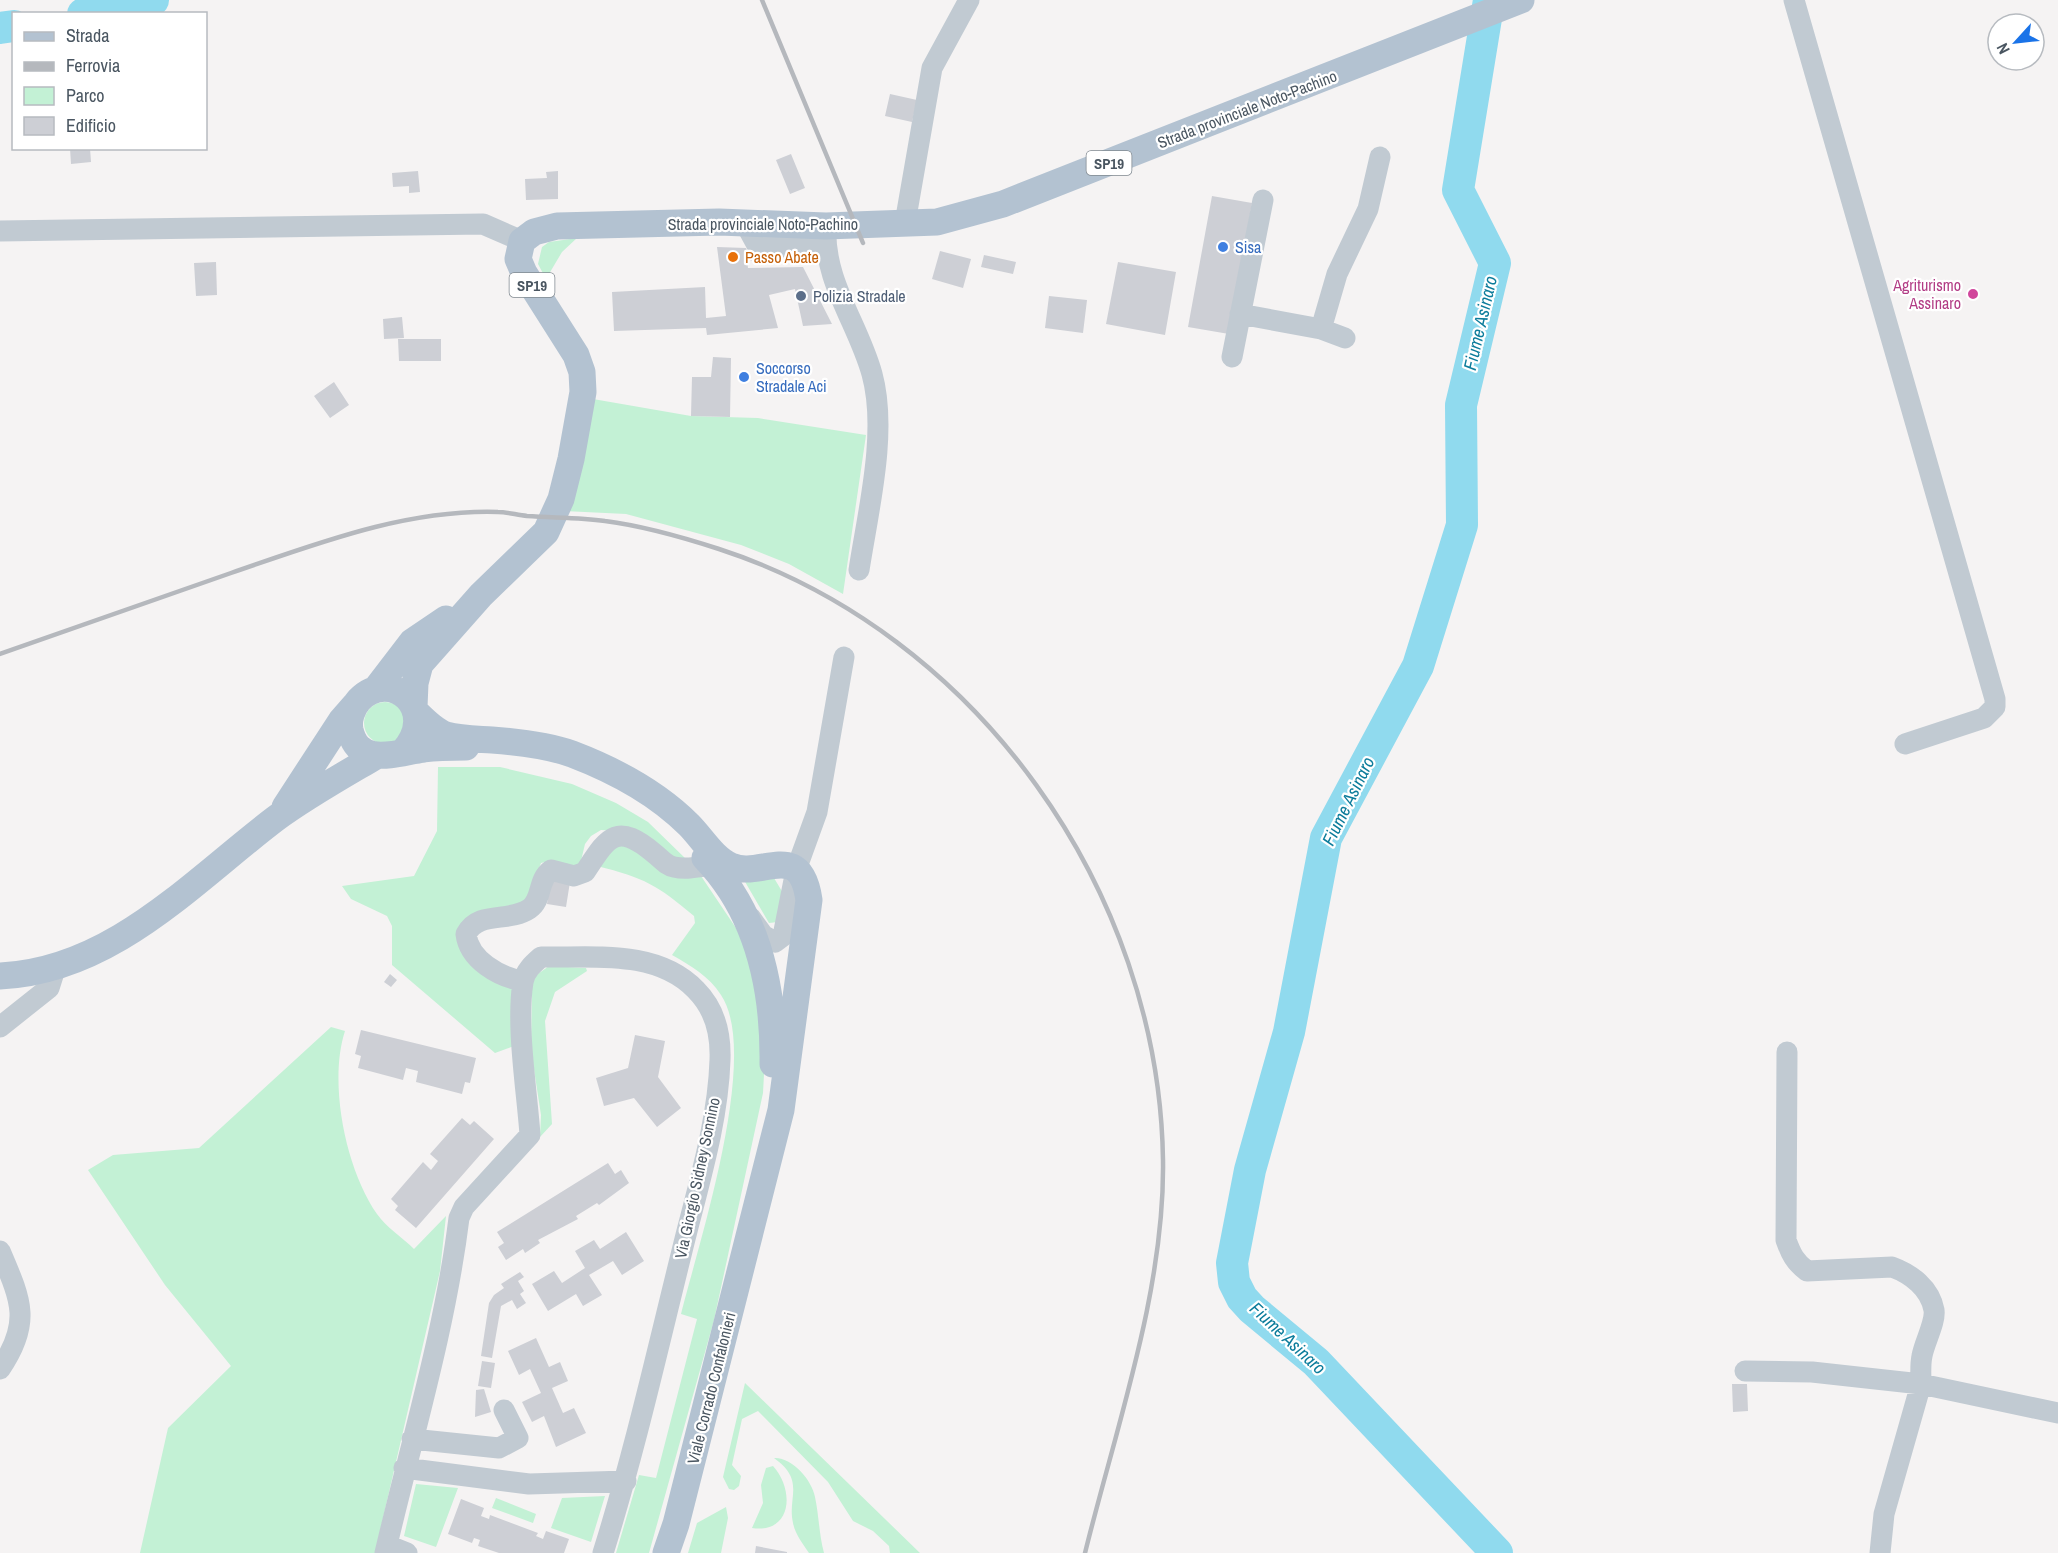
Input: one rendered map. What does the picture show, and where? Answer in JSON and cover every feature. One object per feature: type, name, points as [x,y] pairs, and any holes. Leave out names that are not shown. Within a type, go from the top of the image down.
[{"type":"main road","name":"Strada provinciale Noto-Pachino","points":[[522,242],[534,232],[557,226],[745,223],[826,237],[906,223],[937,222],[1003,204],[1521,0]]},
{"type":"main road","name":"SP19","points":[[482,595],[534,545],[554,520],[572,459],[583,392],[582,372],[576,355],[518,259],[522,242]]},
{"type":"main road","points":[[482,595],[412,642],[350,716],[350,729],[355,741],[364,751],[376,756],[390,757],[403,752],[464,747],[541,755],[567,763],[638,798],[679,831],[711,865],[740,902],[769,989],[773,1026],[770,1105],[753,1222]]},
{"type":"main road","points":[[403,752],[413,741],[418,728],[415,683],[420,664],[482,595]]},
{"type":"main road","points":[[277,818],[366,697],[398,692],[445,735],[543,746],[582,758],[645,789],[688,824],[719,858],[732,867],[743,869],[768,864],[785,865],[796,870],[803,878],[809,900],[781,1110],[753,1222]]},
{"type":"main road","points":[[0,976],[56,966],[93,954],[145,922],[277,818],[376,756]]},
{"type":"main road","name":"Viale Corrado Confalonieri","points":[[666,1553],[676,1524],[753,1222]]},
{"type":"street","points":[[906,223],[932,68],[969,0]]},
{"type":"street","points":[[1794,0],[1995,699],[1995,707],[1984,718],[1905,744]]},
{"type":"street","points":[[1321,329],[1337,274],[1368,209],[1380,157]]},
{"type":"street","points":[[1232,357],[1263,200]]},
{"type":"street","points":[[0,231],[483,224],[522,242]]},
{"type":"street","points":[[826,237],[830,271],[864,347],[877,401],[874,473],[859,570]]},
{"type":"street","points":[[1240,314],[1321,329],[1345,338]]},
{"type":"street","points":[[740,902],[762,935],[775,942],[780,940],[783,936],[796,870],[817,812],[844,657]]},
{"type":"street","points":[[407,1553],[386,1549],[404,1468],[436,1346],[459,1218],[464,1207],[530,1135],[523,1040],[523,981],[509,979],[489,967],[472,952],[466,934],[470,926],[480,919],[518,914],[531,909],[538,900],[545,875],[551,870],[574,876],[585,872],[599,848],[609,840],[623,836],[638,840],[671,867],[686,869],[711,865]]},
{"type":"street","name":"Via Giorgio Sidney Sonnino","points":[[523,981],[530,965],[541,957],[636,959],[663,968],[696,990],[713,1013],[719,1030],[720,1061],[713,1123],[626,1481],[603,1553]]},
{"type":"street","points":[[0,1027],[49,988],[56,966]]},
{"type":"street","points":[[1787,1052],[1786,1240],[1797,1264],[1807,1271],[1892,1267],[1915,1279],[1928,1294],[1934,1311],[1921,1359],[1921,1384],[1884,1514],[1880,1553]]},
{"type":"street","points":[[0,1251],[16,1289],[22,1323],[15,1347],[0,1369]]},
{"type":"street","points":[[1745,1371],[1812,1372],[1921,1384],[2058,1413]]},
{"type":"street","points":[[412,1438],[499,1448],[518,1438],[504,1410]]},
{"type":"street","points":[[404,1468],[528,1484],[626,1481]]},
{"type":"green space","points":[[577,238],[562,252],[546,279],[538,264],[542,247],[549,242]]},
{"type":"green space","points":[[593,399],[691,416],[758,418],[866,435],[843,594],[789,564],[741,545],[626,514],[564,511]]},
{"type":"green space","points":[[385,702],[400,708],[406,723],[400,738],[385,744],[370,738],[364,723],[370,708]]},
{"type":"green space","points":[[438,767],[500,767],[572,784],[616,803],[648,822],[687,860],[684,864],[634,832],[601,830],[591,836],[585,844],[580,865],[570,867],[552,862],[541,863],[526,905],[462,927],[515,987],[514,1046],[495,1053],[392,965],[392,926],[387,916],[351,899],[342,886],[414,876],[437,831]]},
{"type":"green space","points":[[620,841],[701,876],[736,928],[749,955],[766,1037],[763,1093],[714,1320],[649,1553],[616,1553],[639,1475],[656,1478],[697,1319],[681,1314],[712,1199],[730,1104],[734,1060],[731,1023],[721,995],[693,967],[672,955],[695,923],[694,916],[650,884],[597,866]]},
{"type":"green space","points":[[774,878],[783,893],[778,922],[769,923],[744,880]]},
{"type":"green space","points":[[549,966],[586,968],[587,971],[555,992],[545,1021],[552,1124],[540,1137],[541,1115],[531,1050],[532,986],[535,976]]},
{"type":"green space","points":[[331,1027],[345,1031],[338,1075],[339,1100],[349,1150],[366,1196],[381,1219],[414,1249],[446,1216],[440,1271],[375,1553],[140,1553],[168,1428],[231,1366],[165,1285],[88,1170],[113,1155],[199,1148]]},
{"type":"green space","points":[[745,1383],[920,1553],[890,1553],[889,1546],[873,1531],[853,1521],[828,1482],[758,1411],[742,1419],[732,1465],[741,1476],[739,1486],[734,1490],[729,1489],[723,1477]]},
{"type":"green space","points":[[774,1458],[794,1465],[810,1484],[815,1497],[824,1553],[809,1553],[797,1535],[792,1514],[793,1489],[790,1474]]},
{"type":"green space","points":[[773,1466],[785,1487],[786,1508],[782,1517],[775,1524],[765,1528],[752,1528],[763,1503],[761,1485],[766,1468]]},
{"type":"green space","points":[[416,1484],[458,1488],[436,1547],[404,1536]]},
{"type":"green space","points":[[605,1496],[591,1542],[551,1528],[562,1498]]},
{"type":"green space","points":[[496,1498],[536,1514],[533,1523],[492,1508]]},
{"type":"green space","points":[[726,1507],[728,1518],[721,1553],[688,1553],[697,1523]]},
{"type":"building","points":[[890,94],[917,100],[912,122],[885,116]]},
{"type":"building","points":[[70,150],[90,150],[91,162],[71,164]]},
{"type":"building","points":[[791,154],[805,188],[790,194],[776,160]]},
{"type":"building","points":[[418,171],[420,192],[409,193],[409,186],[393,187],[392,173]]},
{"type":"building","points":[[558,171],[558,199],[526,200],[525,179],[547,178],[546,172]]},
{"type":"building","points":[[1212,196],[1252,203],[1229,334],[1188,327]]},
{"type":"building","points":[[717,247],[746,248],[752,261],[747,260],[748,268],[803,267],[832,324],[803,326],[795,289],[769,295],[778,328],[707,335],[706,328],[614,331],[612,292],[705,287],[706,318],[726,316]]},
{"type":"building","points":[[940,251],[971,259],[963,288],[932,279]]},
{"type":"building","points":[[984,255],[1016,262],[1013,274],[981,267]]},
{"type":"building","points":[[216,262],[217,295],[196,296],[194,263]]},
{"type":"building","points":[[1118,262],[1176,272],[1165,335],[1106,324]]},
{"type":"building","points":[[1049,296],[1087,300],[1083,333],[1045,328]]},
{"type":"building","points":[[402,317],[404,338],[384,339],[383,319]]},
{"type":"building","points":[[398,339],[441,339],[441,361],[399,361]]},
{"type":"building","points":[[713,357],[731,358],[730,417],[691,416],[692,377],[711,377]]},
{"type":"building","points":[[334,382],[349,405],[330,418],[314,396]]},
{"type":"building","points":[[551,878],[570,882],[566,907],[547,904]]},
{"type":"building","points":[[390,974],[397,980],[391,987],[384,982]]},
{"type":"building","points":[[361,1030],[476,1058],[470,1083],[465,1082],[462,1094],[416,1082],[418,1071],[406,1068],[403,1080],[358,1068],[361,1056],[355,1054]]},
{"type":"building","points":[[635,1035],[665,1041],[658,1077],[681,1108],[657,1127],[634,1098],[604,1106],[596,1078],[628,1068]]},
{"type":"building","points":[[462,1118],[470,1125],[474,1121],[494,1139],[416,1228],[395,1210],[398,1206],[391,1199],[423,1162],[431,1170],[438,1161],[430,1154]]},
{"type":"building","points":[[608,1163],[615,1174],[621,1170],[629,1183],[599,1205],[597,1203],[576,1216],[578,1219],[538,1240],[540,1243],[525,1253],[523,1249],[506,1260],[498,1247],[504,1243],[497,1232]]},
{"type":"building","points":[[626,1232],[644,1261],[622,1275],[613,1261],[589,1275],[602,1295],[583,1306],[576,1294],[548,1311],[532,1284],[554,1271],[562,1283],[585,1268],[575,1251],[594,1240],[600,1249]]},
{"type":"building","points":[[520,1272],[524,1277],[518,1281],[524,1291],[520,1294],[526,1303],[517,1309],[512,1300],[501,1306],[492,1358],[481,1356],[489,1303],[494,1295],[504,1288],[501,1284]]},
{"type":"building","points":[[536,1338],[549,1367],[560,1362],[568,1381],[552,1388],[563,1413],[574,1408],[586,1433],[556,1447],[544,1416],[532,1422],[522,1402],[541,1393],[530,1369],[519,1375],[508,1351]]},
{"type":"building","points":[[482,1361],[495,1363],[491,1388],[478,1386]]},
{"type":"building","points":[[1732,1384],[1747,1384],[1748,1411],[1733,1412]]},
{"type":"building","points":[[484,1389],[491,1412],[475,1417],[476,1390]]},
{"type":"building","points":[[461,1499],[484,1508],[481,1516],[489,1519],[490,1515],[538,1533],[536,1536],[543,1539],[546,1531],[569,1539],[564,1553],[499,1553],[478,1546],[480,1540],[474,1538],[472,1543],[448,1534]]},
{"type":"building","points":[[756,1546],[787,1552],[787,1553],[755,1553]]},
{"type":"waterway","name":"Fiume Asinaro","points":[[93,12],[153,0]]},
{"type":"waterway","name":"Fiume Asinaro","points":[[1489,0],[1458,190],[1495,263],[1461,405],[1462,525],[1418,666],[1326,838],[1289,1032],[1250,1170],[1232,1263],[1234,1282],[1242,1298],[1252,1309],[1316,1362],[1497,1553]]},
{"type":"waterway","name":"Fiume Asinaro","points":[[0,28],[12,26]]},
{"type":"railway","points":[[762,0],[863,243]]},
{"type":"railway","points":[[0,654],[362,530],[429,516],[498,512],[620,523],[663,532],[719,549],[812,588],[897,642],[972,708],[1036,785],[1089,871],[1128,963],[1153,1060],[1163,1160],[1156,1259],[1124,1408],[1085,1553]]},
{"type":"place","name":"Sisa","points":[[1223,247]]},
{"type":"place","name":"Passo Abate","points":[[733,257]]},
{"type":"place","name":"Agriturismo Assinaro","points":[[1973,294]]},
{"type":"place","name":"Polizia Stradale","points":[[801,296]]},
{"type":"place","name":"Soccorso Stradale Aci","points":[[744,377]]}]
